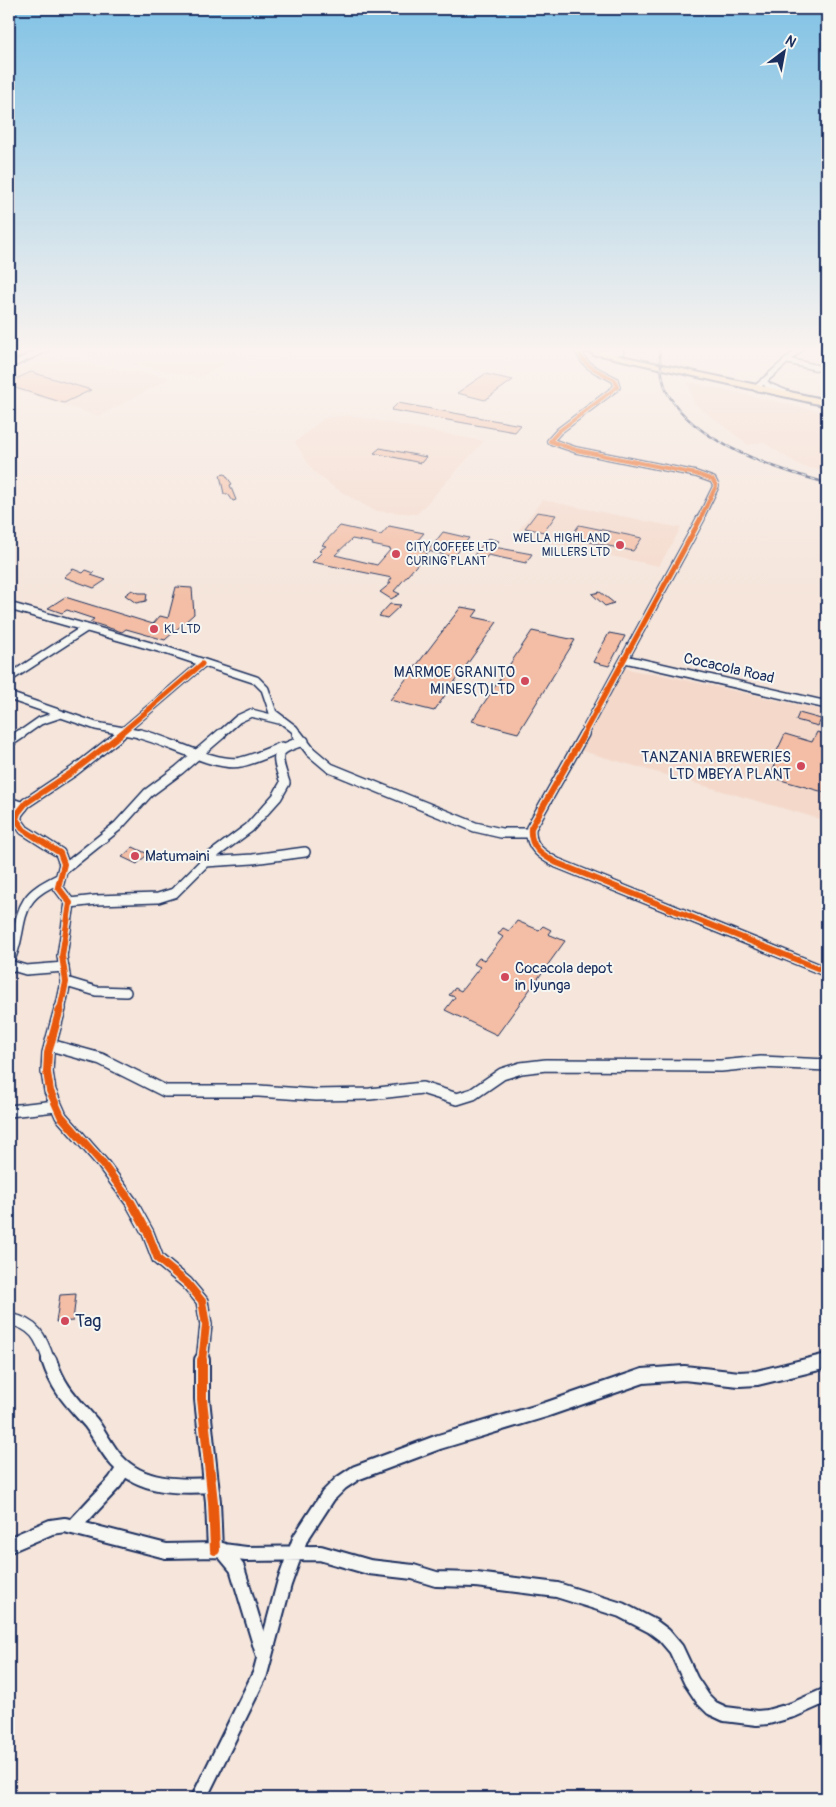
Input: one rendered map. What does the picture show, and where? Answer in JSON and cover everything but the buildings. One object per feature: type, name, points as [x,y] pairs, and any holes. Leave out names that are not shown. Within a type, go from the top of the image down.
[{"type":"street","points":[[557,433],[551,439],[552,442],[571,449],[696,474],[710,478],[716,484],[714,493],[689,542],[644,620],[625,659],[529,833],[530,841],[535,848],[556,862],[827,972]]},
{"type":"street","points":[[9,606],[165,650],[260,682],[265,689],[270,708],[281,720],[294,729],[316,758],[341,773],[475,827],[501,833],[529,833]]},
{"type":"street","points":[[9,678],[86,628]]},
{"type":"street","name":"Cocacola Road","points":[[625,659],[827,705]]},
{"type":"street","points":[[202,664],[126,730],[56,784],[22,806],[12,822],[60,853],[63,857],[62,874],[58,887],[70,903],[63,946],[66,982],[50,1046],[47,1072],[50,1091],[56,1106],[131,1202],[148,1233],[158,1259],[187,1283],[202,1301],[206,1325],[201,1366],[202,1391],[219,1550],[237,1568],[265,1660]]},
{"type":"street","points":[[9,696],[102,727],[126,730],[165,740],[198,754],[225,762],[236,763],[304,741]]},
{"type":"street","points":[[9,961],[19,941],[26,903],[118,826],[148,793],[198,754],[238,719],[247,714],[256,713],[281,720]]},
{"type":"street","points":[[9,742],[40,721],[61,714]]},
{"type":"street","points":[[70,903],[164,897],[178,890],[205,862],[243,833],[281,791],[285,779],[277,755],[282,748]]},
{"type":"street","points":[[9,802],[22,806]]},
{"type":"street","points":[[205,862],[246,860],[305,852]]},
{"type":"street","points":[[9,965],[26,970],[64,967]]},
{"type":"street","points":[[66,982],[96,991],[126,992]]},
{"type":"street","points":[[50,1046],[101,1059],[165,1091],[260,1091],[304,1095],[370,1094],[422,1088],[432,1089],[450,1097],[465,1098],[502,1074],[521,1068],[546,1066],[721,1066],[761,1062],[827,1065]]},
{"type":"street","points":[[9,1111],[56,1106]]},
{"type":"street","points":[[9,1319],[23,1323],[38,1336],[44,1345],[56,1382],[63,1394],[91,1423],[124,1468],[147,1480],[165,1484],[193,1487],[211,1485]]},
{"type":"street","points":[[199,1798],[247,1704],[265,1660],[294,1554],[317,1511],[341,1483],[369,1468],[438,1442],[545,1410],[643,1376],[684,1373],[740,1379],[757,1378],[827,1361]]},
{"type":"street","points":[[74,1526],[114,1482],[124,1468]]},
{"type":"street","points":[[9,1545],[51,1528],[65,1525],[159,1550],[183,1552],[219,1550],[246,1554],[313,1552],[329,1554],[369,1567],[412,1572],[436,1579],[476,1580],[557,1590],[622,1610],[639,1618],[664,1635],[676,1649],[691,1681],[704,1700],[712,1708],[725,1714],[757,1718],[768,1717],[793,1710],[827,1695]]},
{"type":"shaded area","points":[[305,433],[444,433],[484,441],[417,514],[375,511],[335,488],[313,471],[295,442]]},
{"type":"shaded area","points":[[733,433],[827,433],[827,472],[801,466],[763,442],[748,445]]},
{"type":"shaded area","points":[[542,500],[681,528],[659,566],[514,536]]},
{"type":"shaded area","points":[[620,667],[827,711],[827,821],[575,749]]},
{"type":"railway","points":[[707,433],[739,452],[762,462],[827,483]]},
{"type":"cycle path","points":[[557,433],[550,441],[576,450],[696,474],[713,480],[716,486],[689,542],[644,620],[603,700],[531,828],[532,844],[542,855],[557,863],[827,972]]},
{"type":"cycle path","points":[[202,664],[93,756],[55,785],[26,803],[16,819],[24,830],[60,853],[64,864],[58,887],[70,903],[62,956],[66,982],[48,1053],[47,1072],[50,1091],[61,1116],[103,1164],[131,1202],[148,1233],[158,1259],[187,1283],[202,1301],[205,1312],[206,1325],[201,1366],[202,1399],[213,1502],[215,1550]]},
{"type":"place","name":"WELLA HIGHLAND MILLERS LTD","points":[[620,545]]},
{"type":"place","name":"CITY COFFEE LTD CURING PLANT","points":[[396,554]]},
{"type":"place","name":"KL LTD","points":[[154,629]]},
{"type":"place","name":"MARMOE GRANITO MINES(T)LTD","points":[[525,681]]},
{"type":"place","name":"TANZANIA BREWERIES LTD MBEYA PLANT","points":[[801,766]]},
{"type":"place","name":"Matumaini","points":[[135,856]]},
{"type":"place","name":"Cocacola depot in Iyunga","points":[[505,977]]},
{"type":"place","name":"Tag","points":[[65,1321]]}]
